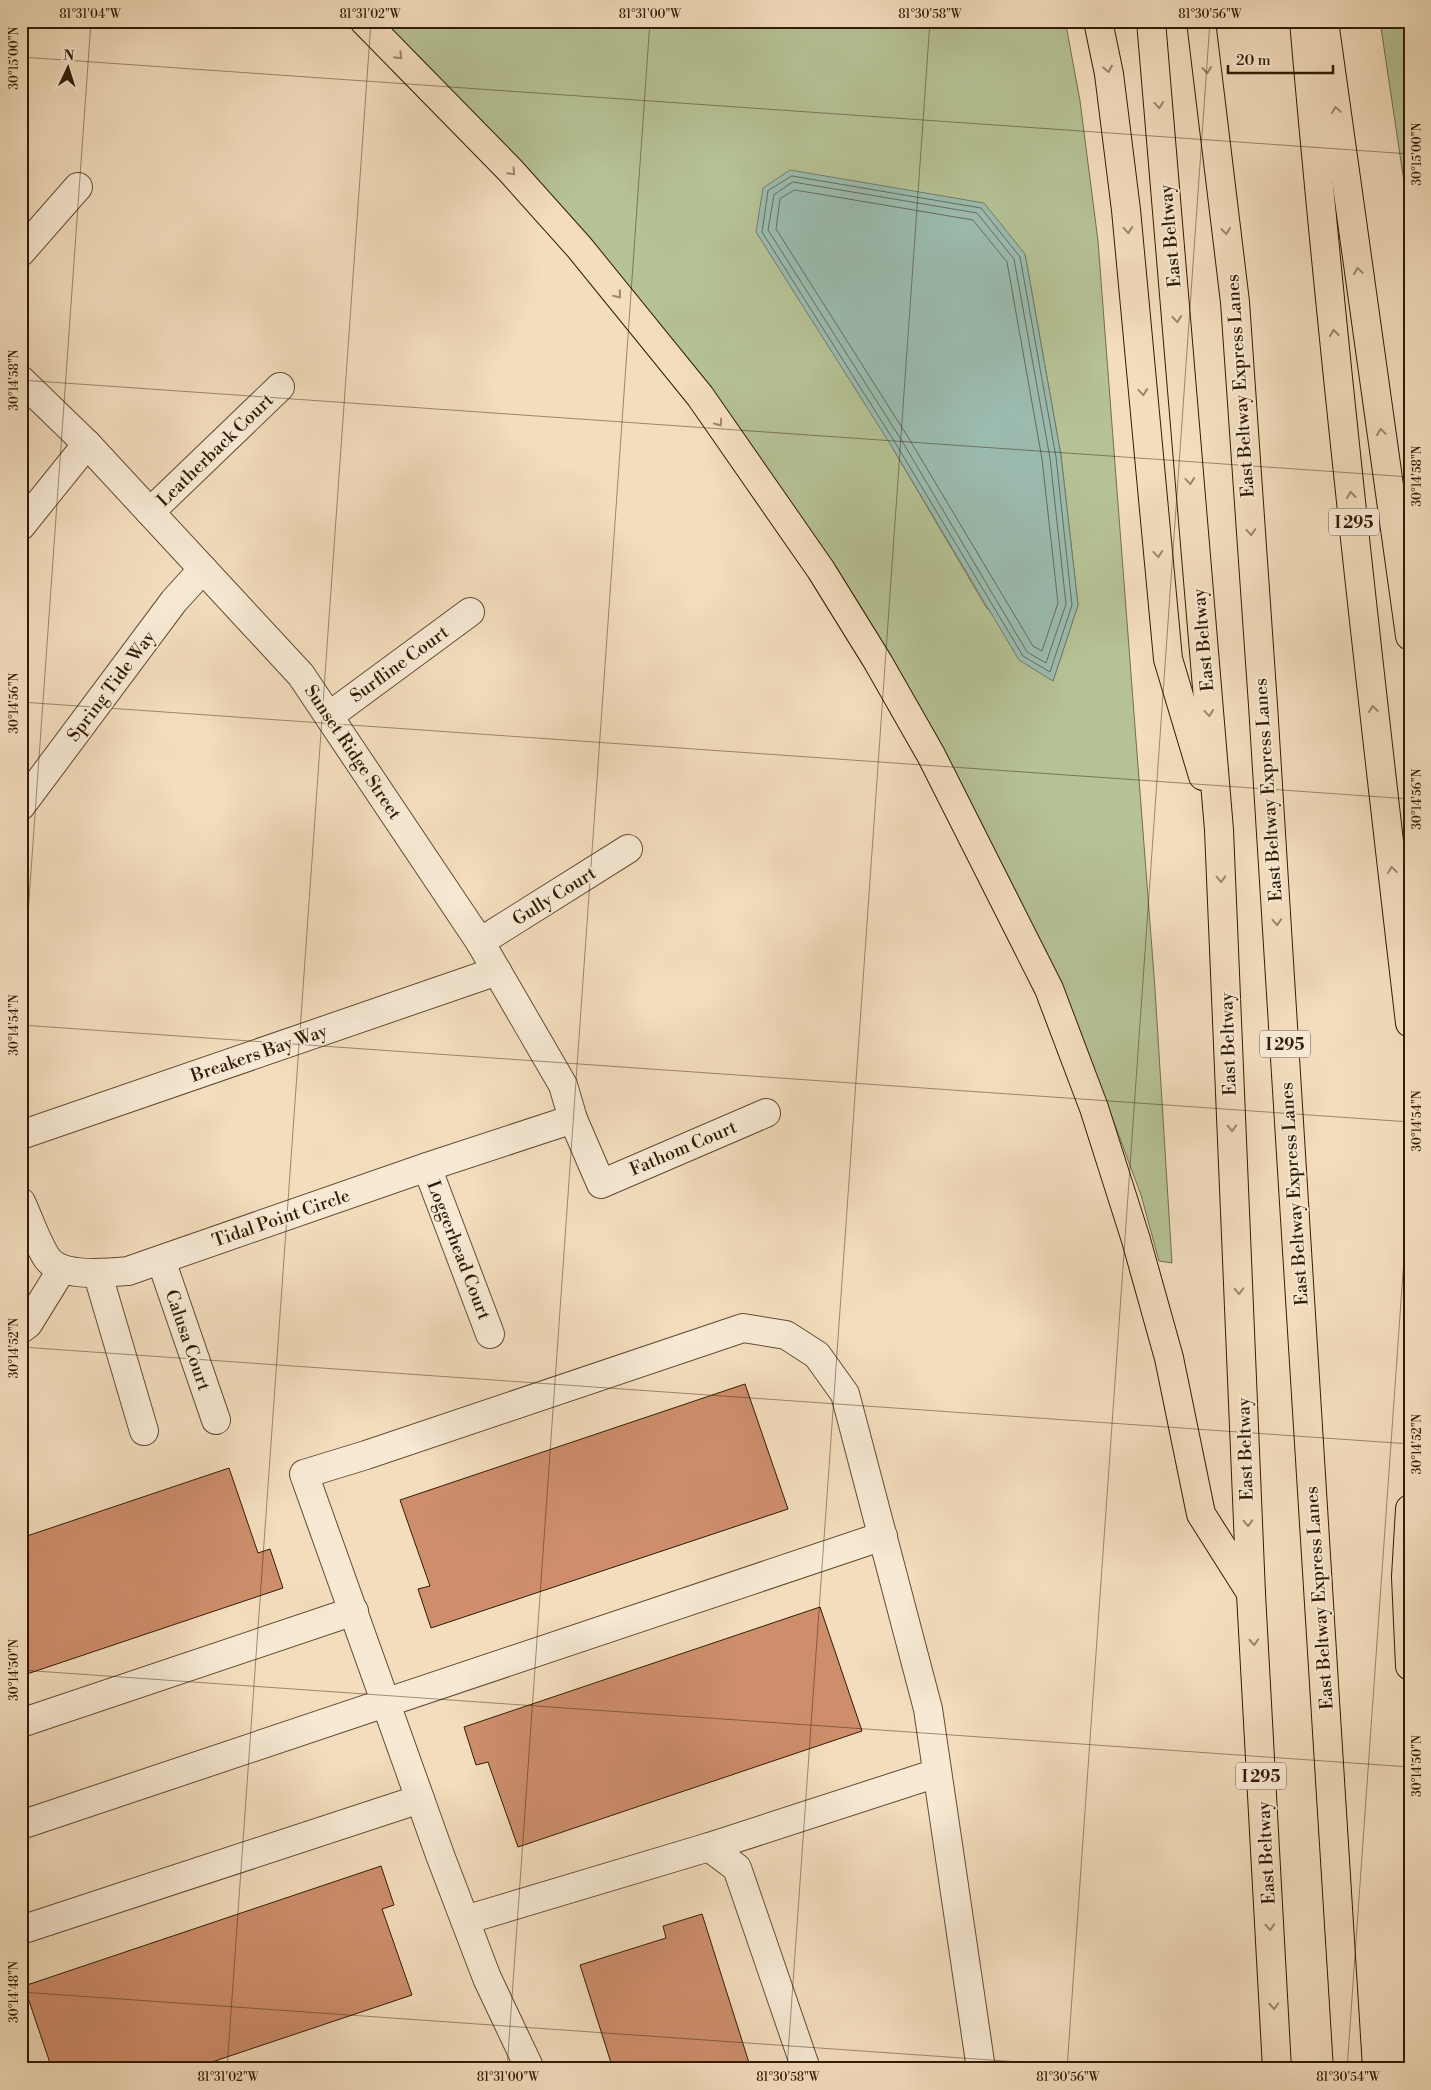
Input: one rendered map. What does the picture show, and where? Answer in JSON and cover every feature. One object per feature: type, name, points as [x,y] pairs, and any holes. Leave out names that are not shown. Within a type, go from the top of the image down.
[{"type":"highway","points":[[364,21],[511,171],[579,247],[700,396],[821,570],[878,662],[931,755],[1049,989],[1094,1108],[1136,1240],[1168,1358],[1201,1514],[1251,1594]]},
{"type":"highway","points":[[1098,21],[1109,74],[1126,210],[1168,659],[1219,830]]},
{"type":"highway","name":"East Beltway","points":[[1151,21],[1219,830],[1251,1594],[1277,2069]]},
{"type":"highway","name":"East Beltway Express Lanes","points":[[1201,21],[1235,302],[1263,705],[1348,2069]]},
{"type":"highway","name":"I 295","points":[[1304,21],[1317,176],[1371,689],[1410,1023]]},
{"type":"highway","name":"I 295","points":[[1324,21],[1410,636]]},
{"type":"highway","points":[[1410,1509],[1406,1577],[1410,1666]]},
{"type":"street","points":[[21,252],[78,187]]},
{"type":"street","name":"Sunset Ridge Street","points":[[21,380],[87,444],[301,675],[480,942],[563,1085],[573,1119],[601,1184]]},
{"type":"street","name":"Leatherback Court","points":[[150,512],[280,387]]},
{"type":"street","points":[[21,526],[87,444]]},
{"type":"street","name":"Spring Tide Way","points":[[21,806],[174,601],[203,569]]},
{"type":"street","name":"Surfline Court","points":[[329,716],[470,612]]},
{"type":"street","name":"Gully Court","points":[[480,942],[628,849]]},
{"type":"street","name":"Breakers Bay Way","points":[[21,1135],[497,971]]},
{"type":"street","name":"Fathom Court","points":[[601,1184],[766,1113]]},
{"type":"street","name":"Tidal Point Circle","points":[[62,1268],[98,1274],[128,1271],[427,1167],[573,1119]]},
{"type":"street","name":"Loggerhead Court","points":[[427,1167],[490,1334]]},
{"type":"street","points":[[21,1202],[48,1259],[62,1268],[28,1324],[21,1329]]},
{"type":"street","name":"Calusa Court","points":[[161,1260],[216,1420]]},
{"type":"street","points":[[98,1274],[144,1431]]},
{"type":"street","points":[[530,2069],[487,1978],[420,1798],[304,1474],[376,1452],[743,1328],[786,1336],[809,1350],[816,1355],[845,1394],[928,1709],[980,2069]]},
{"type":"street","points":[[21,1825],[883,1536]]},
{"type":"street","points":[[21,1723],[354,1611]]},
{"type":"street","points":[[465,1920],[709,1847],[937,1773]]},
{"type":"street","points":[[21,1930],[420,1798]]},
{"type":"street","points":[[709,1847],[737,1868],[806,2069]]},
{"type":"green space","points":[[381,21],[806,21],[863,26],[921,28],[1012,28],[1066,25],[1080,101],[1098,241],[1155,989],[1172,1263],[1159,1261],[1141,1195],[1082,1036],[1055,971],[938,741],[888,652],[819,546]],"holes":[[[1025,254],[1061,456],[1078,605],[1053,681],[986,607],[892,447]]]},
{"type":"green space","points":[[1380,21],[1410,21],[1410,222]]},
{"type":"water","points":[[790,170],[984,203],[1025,254],[1061,456],[1078,605],[1053,681],[1019,660],[892,447],[756,232],[763,188]]},
{"type":"building","points":[[745,1384],[788,1509],[431,1628],[418,1589],[430,1586],[400,1500]]},
{"type":"building","points":[[229,1468],[258,1553],[270,1549],[283,1588],[21,1676],[21,1538]]},
{"type":"building","points":[[820,1607],[862,1731],[518,1847],[488,1762],[476,1765],[464,1727]]},
{"type":"building","points":[[381,1866],[394,1905],[382,1909],[412,1995],[191,2069],[52,2069],[24,1986]]},
{"type":"building","points":[[702,1914],[751,2069],[613,2069],[580,1965],[666,1938],[663,1926]]}]
